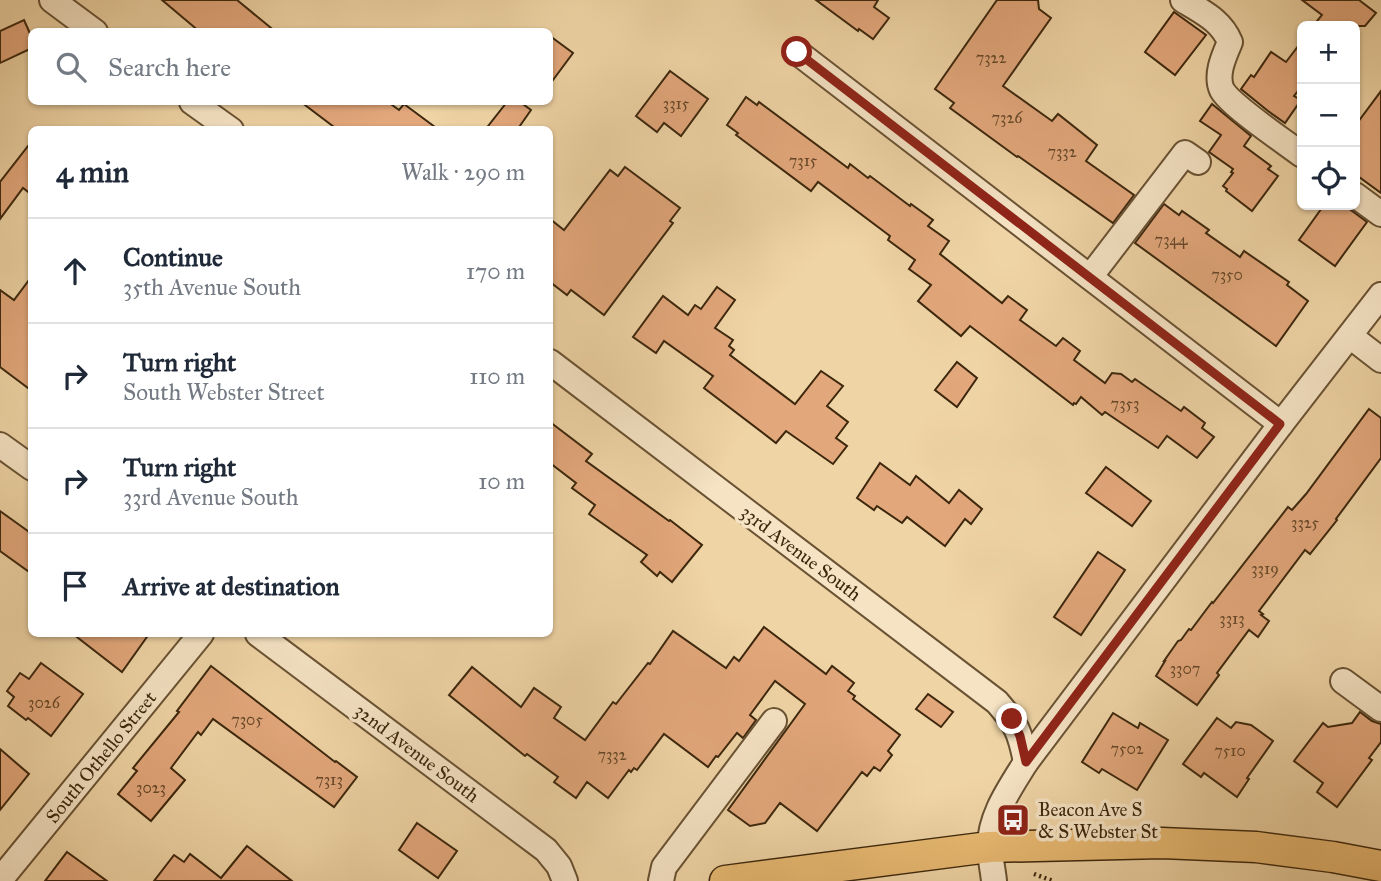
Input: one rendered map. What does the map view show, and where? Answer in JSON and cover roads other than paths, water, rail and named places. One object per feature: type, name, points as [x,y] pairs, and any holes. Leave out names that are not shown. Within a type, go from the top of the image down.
[{"type":"main road","points":[[725,881],[789,877],[989,847],[1162,843],[1256,847],[1381,866]]},
{"type":"street","points":[[52,0],[90,28]]},
{"type":"street","points":[[1183,0],[1218,24],[1230,43],[1219,74],[1222,89],[1234,103],[1297,151]]},
{"type":"street","points":[[797,52],[1280,424]]},
{"type":"street","points":[[196,105],[225,126]]},
{"type":"street","points":[[1090,277],[1185,153],[1198,162]]},
{"type":"street","points":[[1360,198],[1381,214]]},
{"type":"street","points":[[994,881],[989,847],[994,822],[1004,798],[1026,762],[1280,424],[1381,295]]},
{"type":"street","points":[[1350,336],[1381,360]]},
{"type":"street","name":"33rd Avenue South","points":[[553,364],[997,702],[1012,719],[1020,736],[1026,762]]},
{"type":"street","points":[[0,445],[28,465]]},
{"type":"street","name":"South Othello Street","points":[[0,880],[199,637]]},
{"type":"street","name":"32nd Avenue South","points":[[262,637],[547,849],[559,866],[565,881]]},
{"type":"street","points":[[1343,681],[1381,709]]},
{"type":"street","points":[[661,881],[664,867],[774,721]]},
{"type":"place","name":"Beacon Ave S & S Webster St","points":[[1013,820]]}]
